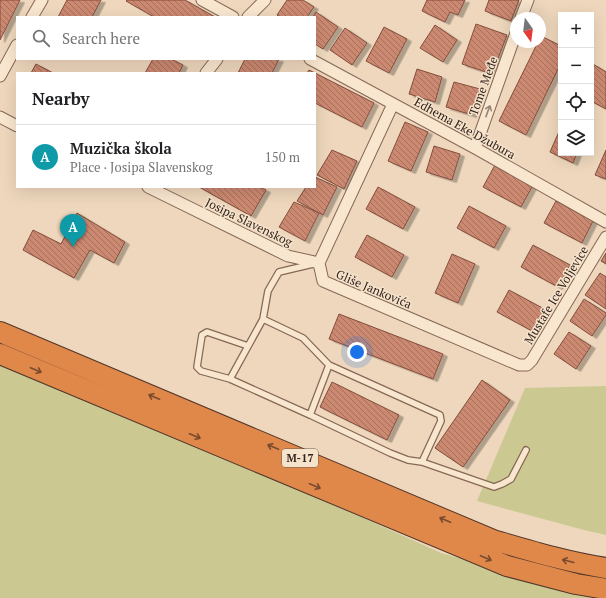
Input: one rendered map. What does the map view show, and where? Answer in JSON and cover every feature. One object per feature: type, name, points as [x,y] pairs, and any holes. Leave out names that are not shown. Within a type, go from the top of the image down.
[{"type":"highway","name":"M-17","points":[[0,332],[493,540],[553,558],[606,568]]},
{"type":"highway","name":"M-17","points":[[0,354],[507,566],[576,584],[606,589]]},
{"type":"street","points":[[33,16],[42,0]]},
{"type":"street","points":[[202,0],[231,16]]},
{"type":"street","points":[[249,16],[265,0]]},
{"type":"street","points":[[523,12],[528,0]]},
{"type":"street","points":[[0,76],[16,47]]},
{"type":"street","name":"Tome Međe","points":[[475,148],[511,48]]},
{"type":"street","points":[[207,72],[216,60]]},
{"type":"street","name":"Edhema Eke Džubura","points":[[312,60],[475,148],[606,222]]},
{"type":"street","points":[[319,263],[393,104]]},
{"type":"street","points":[[0,117],[16,125]]},
{"type":"street","name":"Josipa Slavenskog","points":[[150,188],[288,256],[319,263]]},
{"type":"street","name":"Mustafe Ice Voljevice","points":[[527,365],[532,360],[606,237]]},
{"type":"street","name":"Gliše Jankovića","points":[[319,263],[323,281],[519,365],[527,365]]},
{"type":"lane","points":[[230,379],[263,319],[268,292],[279,272],[319,263]]},
{"type":"lane","points":[[263,319],[303,338],[328,365],[440,415],[441,421],[422,462]]},
{"type":"lane","points":[[248,346],[208,332],[202,335],[197,367],[201,371],[230,379],[390,453],[408,460],[422,462],[494,487],[511,479],[526,450]]},
{"type":"lane","points":[[310,415],[328,365]]},
{"type":"shaded area","points":[[0,366],[61,389],[302,490],[441,553],[550,584],[606,598],[0,598]]},
{"type":"shaded area","points":[[606,386],[606,535],[477,501],[525,388]]},
{"type":"building","points":[[0,0],[20,0],[0,40]]},
{"type":"building","points":[[67,0],[101,0],[93,16],[59,16]]},
{"type":"building","points":[[185,0],[213,16],[152,16],[126,1]]},
{"type":"building","points":[[287,0],[303,0],[314,7],[308,16],[277,15]]},
{"type":"building","points":[[427,0],[465,0],[458,15],[450,12],[445,22],[422,11]]},
{"type":"building","points":[[489,0],[519,0],[514,12],[510,12],[510,21],[485,11]]},
{"type":"building","points":[[316,12],[338,27],[323,49],[316,45],[316,16],[314,16]]},
{"type":"building","points":[[476,24],[507,35],[492,74],[462,64]]},
{"type":"building","points":[[435,25],[457,40],[443,62],[420,48]]},
{"type":"building","points":[[384,27],[407,39],[389,73],[366,61]]},
{"type":"building","points":[[345,28],[367,43],[352,65],[330,50]]},
{"type":"building","points":[[546,38],[558,44],[558,69],[526,135],[499,121],[535,48],[546,48]]},
{"type":"building","points":[[152,60],[173,60],[183,65],[180,72],[146,72]]},
{"type":"building","points":[[244,60],[278,60],[272,72],[238,72]]},
{"type":"building","points":[[36,64],[51,72],[32,72]]},
{"type":"building","points":[[594,65],[606,72],[606,109],[594,103]]},
{"type":"building","points":[[417,69],[442,77],[435,102],[409,94]]},
{"type":"building","points":[[316,74],[374,103],[362,127],[316,104]]},
{"type":"building","points":[[454,82],[480,89],[472,115],[446,107]]},
{"type":"building","points":[[405,122],[428,132],[411,171],[388,161]]},
{"type":"building","points":[[558,134],[558,156],[550,152]]},
{"type":"building","points":[[434,146],[460,154],[452,180],[426,172]]},
{"type":"building","points":[[332,150],[357,161],[344,189],[317,175]]},
{"type":"building","points":[[606,150],[606,179],[595,175]]},
{"type":"building","points":[[558,156],[576,156],[573,163]]},
{"type":"building","points":[[495,165],[533,185],[521,207],[483,187]]},
{"type":"building","points":[[316,177],[337,187],[323,215],[297,201],[305,188],[316,188]]},
{"type":"building","points":[[378,187],[415,207],[403,229],[366,209]]},
{"type":"building","points":[[201,188],[262,188],[266,190],[251,216]]},
{"type":"building","points":[[556,201],[593,221],[582,243],[544,223]]},
{"type":"building","points":[[294,202],[319,213],[305,241],[279,227]]},
{"type":"building","points":[[469,206],[506,226],[494,248],[457,228]]},
{"type":"building","points":[[77,213],[125,242],[114,263],[90,250],[74,278],[23,250],[33,230],[61,244]]},
{"type":"building","points":[[367,235],[404,255],[392,277],[355,257]]},
{"type":"building","points":[[533,245],[570,265],[558,287],[521,267]]},
{"type":"building","points":[[606,253],[606,264],[601,261]]},
{"type":"building","points":[[452,254],[475,264],[458,303],[435,293]]},
{"type":"building","points":[[600,273],[606,277],[606,309],[585,295]]},
{"type":"building","points":[[509,290],[546,310],[534,332],[497,312]]},
{"type":"building","points":[[584,299],[606,313],[592,336],[570,321]]},
{"type":"building","points":[[339,314],[443,354],[433,379],[329,339]]},
{"type":"building","points":[[569,332],[591,346],[576,369],[554,354]]},
{"type":"building","points":[[482,380],[510,400],[463,467],[435,448]]},
{"type":"building","points":[[332,382],[399,415],[387,440],[320,407]]},
{"type":"place","name":"Muzička škola","points":[[73,247]]}]
